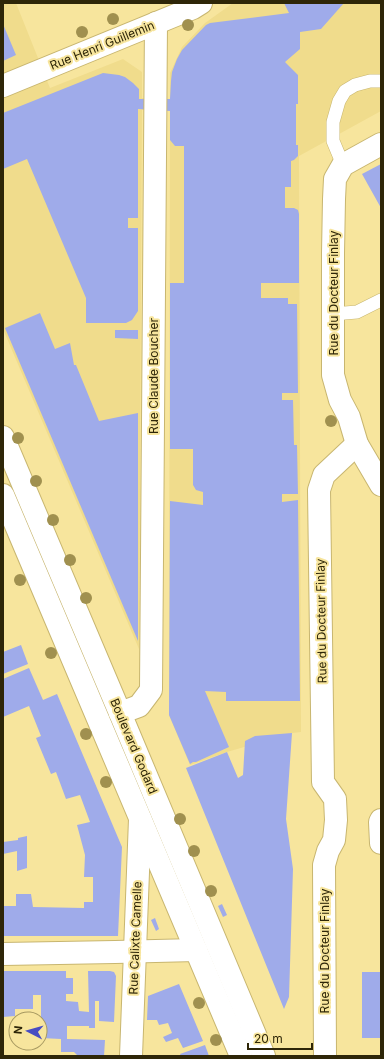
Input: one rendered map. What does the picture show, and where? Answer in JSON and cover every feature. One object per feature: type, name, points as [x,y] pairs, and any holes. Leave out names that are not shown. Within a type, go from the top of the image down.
[{"type":"street","name":"Rue Henri Guillemin","points":[[3,86],[193,8],[201,3]]},
{"type":"street","name":"Rue Claude Boucher","points":[[120,713],[139,706],[151,690],[156,23]]},
{"type":"street","points":[[343,165],[381,144]]},
{"type":"street","name":"Rue du Docteur Finlay","points":[[325,1056],[324,865],[328,851],[334,840],[336,799],[323,782],[319,490],[324,474],[357,444],[349,417],[340,400],[333,375],[335,179],[343,165]]},
{"type":"street","name":"Boulevard Godard","points":[[3,438],[264,1056]]},
{"type":"street","points":[[357,444],[376,477]]},
{"type":"street","name":"Boulevard Godard","points":[[3,495],[241,1056]]},
{"type":"street","name":"Rue Calixte Camelle","points":[[131,1056],[140,819]]},
{"type":"street","points":[[381,820],[381,843]]},
{"type":"street","points":[[3,954],[196,950]]},
{"type":"lane","points":[[343,165],[332,141],[333,122],[339,101],[345,91],[355,85],[370,81],[381,82]]},
{"type":"lane","points":[[333,314],[357,312],[381,300]]},
{"type":"shaded area","points":[[3,3],[16,3],[50,88],[123,59],[142,72],[142,98],[170,99],[170,73],[182,47],[205,23],[233,3],[381,3],[381,111],[299,156],[301,732],[292,733],[227,752],[190,765],[169,715],[170,111],[142,110],[139,649],[3,329]]},
{"type":"building","points":[[284,3],[344,3],[321,29],[300,32],[300,49],[285,62],[298,75],[296,145],[298,145],[298,156],[291,161],[291,187],[285,187],[285,208],[294,208],[298,210],[299,214],[299,283],[261,283],[261,298],[288,298],[288,304],[297,304],[298,393],[282,393],[282,400],[293,400],[294,445],[297,445],[298,494],[282,494],[282,502],[298,500],[300,701],[226,701],[226,692],[205,691],[229,747],[190,764],[169,715],[170,501],[203,505],[203,492],[196,490],[193,485],[193,449],[170,449],[170,283],[184,283],[184,146],[175,146],[170,140],[170,111],[138,109],[138,218],[128,218],[128,228],[138,228],[138,311],[132,320],[126,323],[86,323],[86,298],[27,159],[3,169],[3,113],[103,73],[125,77],[139,89],[139,99],[170,99],[172,72],[177,59],[182,50],[206,25],[210,23],[289,13]]},
{"type":"building","points":[[3,24],[16,55],[3,61]]},
{"type":"building","points":[[381,164],[381,208],[362,174]]},
{"type":"building","points":[[40,313],[55,349],[70,343],[74,365],[76,365],[99,421],[138,413],[138,641],[5,328]]},
{"type":"building","points":[[115,330],[138,330],[138,339],[115,338]]},
{"type":"building","points":[[21,645],[28,664],[3,674],[3,652]]},
{"type":"building","points":[[29,668],[43,700],[57,694],[122,847],[118,936],[3,936],[3,906],[16,906],[16,894],[31,894],[33,907],[84,908],[84,902],[93,902],[93,877],[84,877],[85,855],[77,825],[90,822],[80,795],[66,799],[56,772],[51,774],[36,738],[41,736],[29,706],[3,717],[3,679]]},
{"type":"building","points":[[292,733],[286,819],[293,869],[289,997],[284,1009],[186,768],[227,752],[238,778],[243,775],[245,741],[255,736]]},
{"type":"building","points":[[27,836],[27,868],[17,871],[17,851],[3,854],[3,842],[18,840],[18,838]]},
{"type":"building","points":[[222,904],[227,915],[223,917],[218,906]]},
{"type":"building","points":[[155,918],[159,929],[156,931],[151,920]]},
{"type":"building","points":[[3,971],[66,971],[66,978],[73,978],[73,994],[66,994],[66,1001],[78,1002],[79,1011],[89,1012],[88,971],[110,971],[114,972],[116,976],[114,1022],[99,1021],[99,1001],[95,1001],[95,1028],[89,1028],[89,1026],[67,1026],[67,1039],[105,1040],[104,1056],[78,1056],[74,1052],[61,1052],[61,1039],[48,1038],[48,1011],[41,1011],[41,995],[33,995],[33,1009],[15,1009],[15,1011],[8,1011],[8,1017],[3,1017]]},
{"type":"building","points":[[362,972],[381,972],[381,1038],[362,1038]]},
{"type":"building","points":[[179,984],[203,1041],[183,1048],[178,1038],[166,1042],[163,1037],[172,1033],[168,1023],[159,1025],[157,1020],[147,1020],[148,996]]},
{"type":"building","points":[[205,1045],[209,1056],[181,1056],[180,1054]]}]
